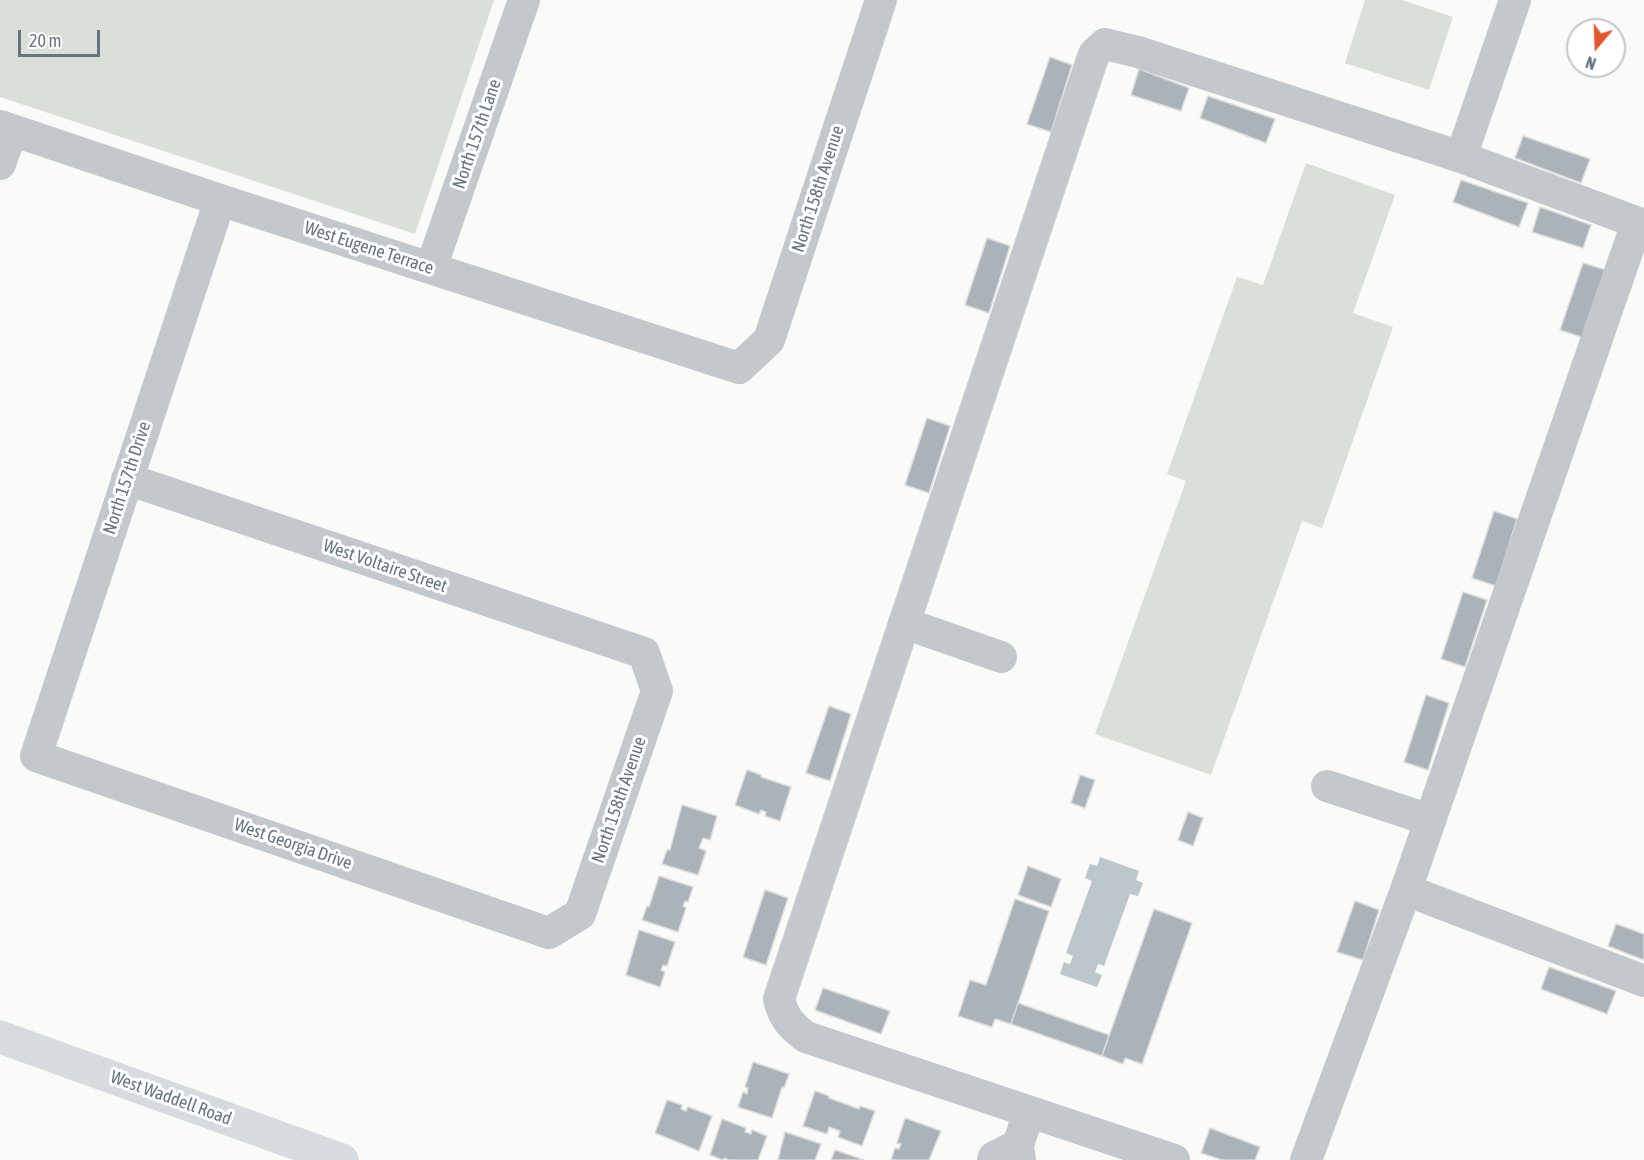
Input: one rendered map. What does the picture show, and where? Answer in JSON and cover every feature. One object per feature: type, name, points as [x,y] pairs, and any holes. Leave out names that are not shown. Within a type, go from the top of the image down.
[{"type":"main road","name":"West Waddell Road","points":[[0,1037],[342,1160]]},
{"type":"street","name":"North 157th Lane","points":[[431,268],[524,0]]},
{"type":"street","name":"North 158th Avenue","points":[[739,368],[769,340],[881,0]]},
{"type":"street","points":[[1461,157],[1515,0]]},
{"type":"street","points":[[1174,1160],[806,1037],[789,1024],[781,1010],[779,999],[1094,54],[1105,44],[1138,52],[1461,157],[1640,224],[1406,891],[1306,1160]]},
{"type":"street","name":"West Eugene Terrace","points":[[6,128],[220,200],[739,368]]},
{"type":"street","points":[[0,164],[6,128]]},
{"type":"street","name":"North 157th Drive","points":[[36,756],[220,200]]},
{"type":"street","name":"West Voltaire Street","points":[[127,479],[644,652]]},
{"type":"street","points":[[904,623],[1001,657]]},
{"type":"street","name":"North 158th Avenue","points":[[549,933],[580,914],[657,691],[644,652]]},
{"type":"street","name":"West Georgia Drive","points":[[36,756],[549,933]]},
{"type":"street","points":[[1327,786],[1431,820]]},
{"type":"street","points":[[1406,891],[1644,981]]},
{"type":"street","points":[[1010,1155],[1029,1112]]},
{"type":"shaded area","points":[[0,0],[494,0],[415,234],[0,97]]},
{"type":"shaded area","points":[[1365,0],[1402,0],[1453,17],[1429,90],[1345,63]]},
{"type":"shaded area","points":[[1306,163],[1395,195],[1353,313],[1393,327],[1322,528],[1302,521],[1211,775],[1095,734],[1186,481],[1167,474],[1237,277],[1263,285]]},
{"type":"shaded area","points":[[1100,857],[1139,871],[1136,880],[1143,883],[1138,896],[1130,894],[1104,966],[1098,964],[1095,972],[1102,975],[1097,987],[1060,974],[1064,962],[1070,964],[1073,956],[1066,953],[1092,881],[1085,878],[1090,864],[1097,866]]},
{"type":"building","points":[[1050,57],[1072,65],[1051,132],[1027,124]]},
{"type":"building","points":[[1139,69],[1189,88],[1181,111],[1131,95]]},
{"type":"building","points":[[1208,96],[1275,119],[1266,143],[1200,118]]},
{"type":"building","points":[[1523,136],[1590,159],[1581,183],[1515,158]]},
{"type":"building","points":[[1461,180],[1528,203],[1519,227],[1453,202]]},
{"type":"building","points":[[1540,207],[1591,225],[1583,248],[1532,232]]},
{"type":"building","points":[[987,238],[1010,246],[989,313],[965,305]]},
{"type":"building","points":[[1583,263],[1606,270],[1584,338],[1560,330]]},
{"type":"building","points":[[927,418],[950,426],[929,493],[905,485]]},
{"type":"building","points":[[1494,511],[1517,519],[1496,586],[1472,578]]},
{"type":"building","points":[[1463,592],[1487,600],[1465,667],[1441,659]]},
{"type":"building","points":[[1426,695],[1449,703],[1428,770],[1404,762]]},
{"type":"building","points":[[829,706],[851,714],[830,781],[806,773]]},
{"type":"building","points":[[747,770],[791,787],[780,821],[765,816],[766,812],[761,810],[759,814],[735,805]]},
{"type":"building","points":[[1080,775],[1095,780],[1085,808],[1071,803]]},
{"type":"building","points":[[682,805],[717,816],[710,840],[703,838],[699,848],[706,851],[698,875],[662,864],[667,850],[670,850]]},
{"type":"building","points":[[1188,812],[1203,818],[1193,846],[1178,840]]},
{"type":"building","points":[[1028,866],[1061,879],[1051,907],[1018,895]]},
{"type":"building","points":[[659,876],[693,887],[688,902],[685,901],[683,906],[686,908],[678,932],[642,920],[647,906],[649,907]]},
{"type":"building","points":[[765,890],[788,898],[766,965],[743,957]]},
{"type":"building","points":[[1015,899],[1049,911],[1011,1024],[995,1019],[992,1027],[958,1016],[970,980],[986,985]]},
{"type":"building","points":[[1355,901],[1379,910],[1363,960],[1337,952]]},
{"type":"building","points":[[1154,909],[1192,923],[1142,1064],[1125,1058],[1123,1064],[1102,1056]]},
{"type":"building","points":[[1616,924],[1644,934],[1644,960],[1608,946]]},
{"type":"building","points":[[639,930],[675,942],[667,966],[663,965],[661,970],[665,972],[660,987],[626,975]]},
{"type":"building","points":[[1549,967],[1616,991],[1607,1014],[1541,989]]},
{"type":"building","points":[[823,988],[890,1011],[881,1034],[815,1010]]},
{"type":"building","points":[[1018,1003],[1109,1035],[1102,1056],[1011,1024]]},
{"type":"building","points":[[753,1062],[789,1074],[784,1088],[782,1087],[772,1118],[738,1107],[743,1092],[747,1094],[748,1088],[745,1087]]},
{"type":"building","points":[[815,1091],[859,1109],[860,1106],[875,1111],[862,1146],[838,1137],[840,1131],[829,1127],[827,1134],[803,1126]]},
{"type":"building","points":[[667,1100],[682,1105],[681,1109],[686,1111],[688,1107],[712,1116],[699,1151],[655,1133]]},
{"type":"building","points":[[905,1118],[941,1131],[929,1160],[891,1160],[895,1148],[899,1149],[901,1144],[897,1143]]},
{"type":"building","points":[[722,1119],[746,1128],[745,1132],[751,1134],[752,1130],[767,1136],[758,1160],[724,1158],[723,1160],[710,1155]]},
{"type":"building","points":[[1210,1128],[1260,1147],[1255,1160],[1222,1160],[1201,1153]]},
{"type":"building","points":[[785,1132],[821,1144],[815,1160],[778,1160]]},
{"type":"building","points":[[835,1150],[864,1160],[831,1160]]}]
